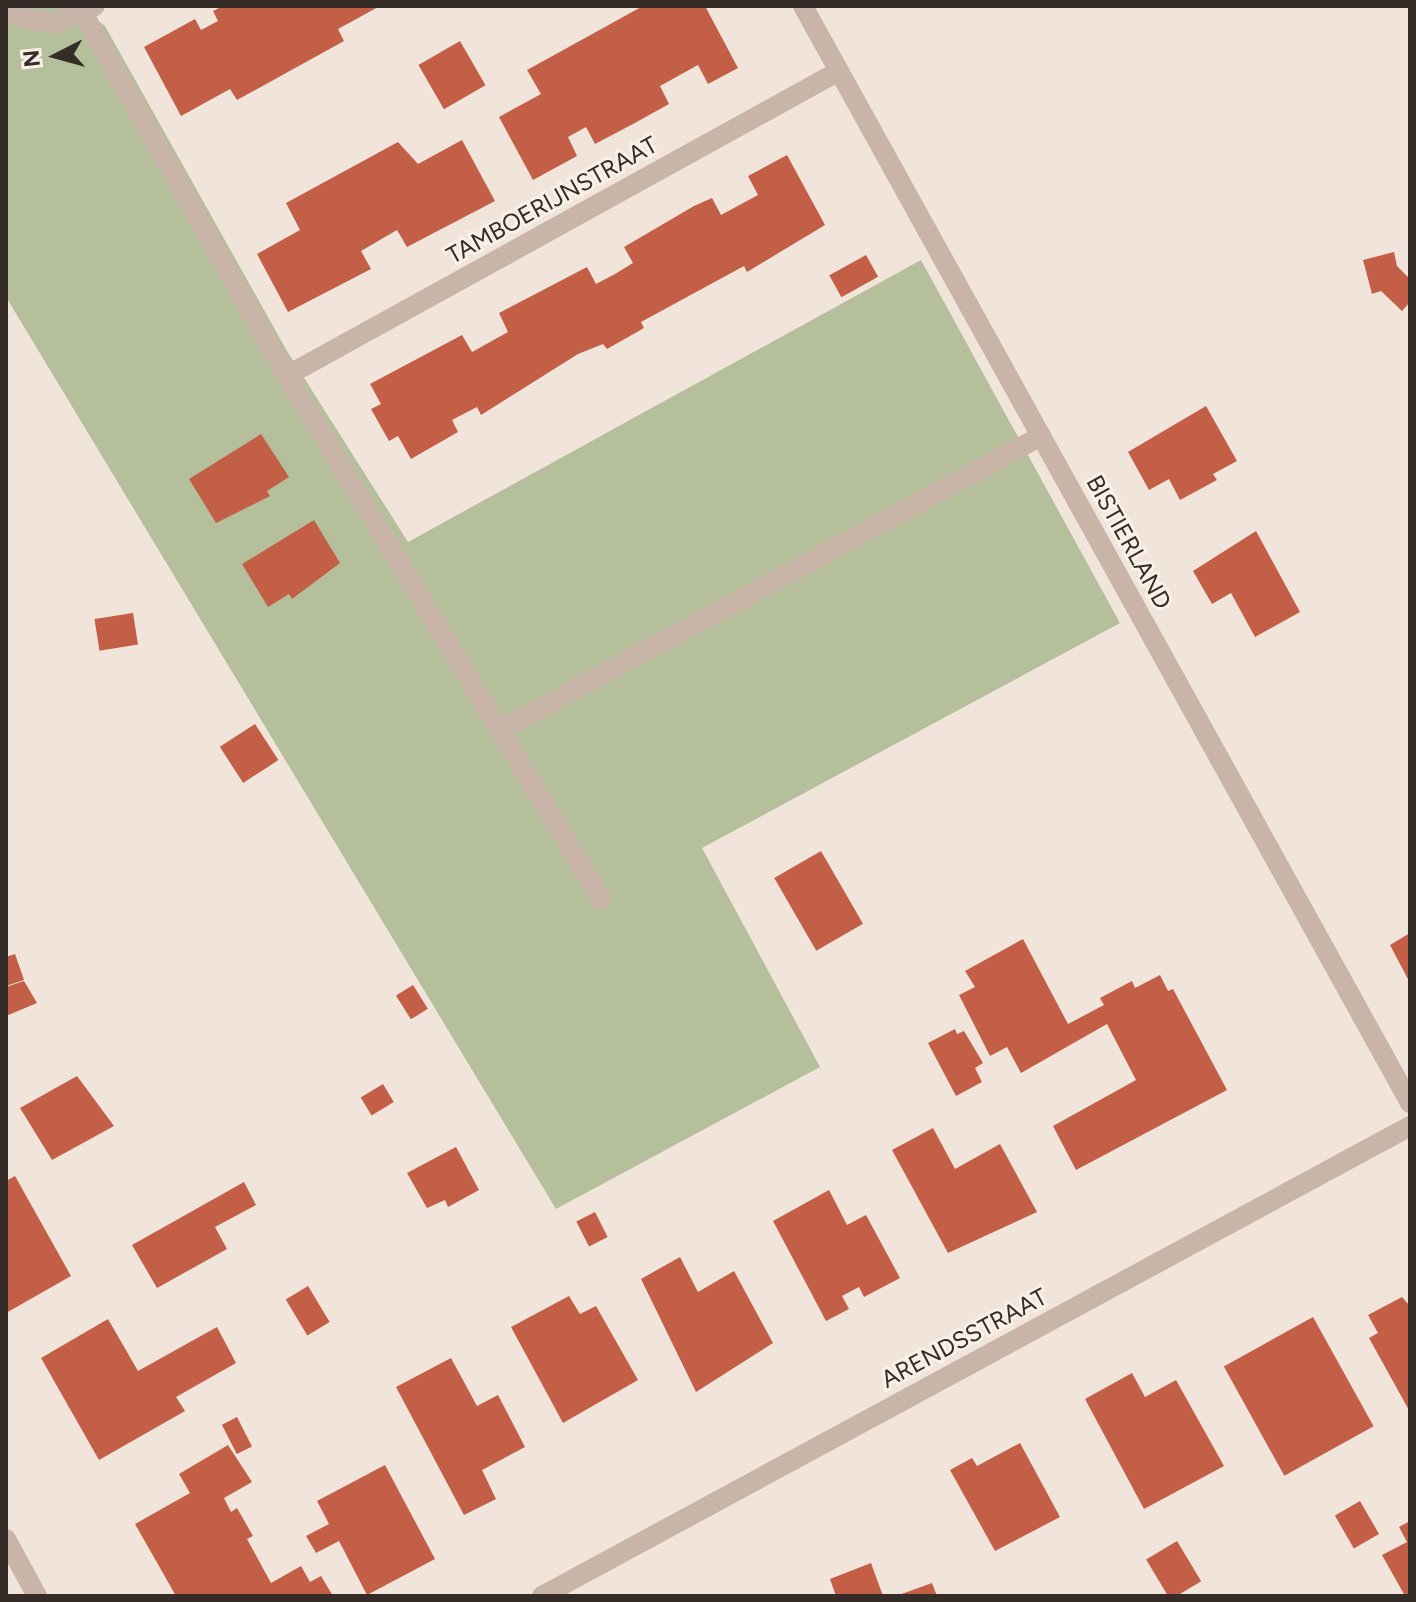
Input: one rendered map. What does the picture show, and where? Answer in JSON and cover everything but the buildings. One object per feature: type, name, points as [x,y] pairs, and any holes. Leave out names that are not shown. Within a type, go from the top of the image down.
[{"type":"street","name":"BISTIERLAND","points":[[803,6],[1410,1103]]},
{"type":"street","points":[[6,9],[21,18],[53,23],[89,10],[277,359],[290,374],[601,899]]},
{"type":"street","name":"TAMBOERIJNSTRAAT","points":[[290,374],[839,71]]},
{"type":"street","points":[[500,730],[1041,436]]},
{"type":"street","name":"ARENDSSTRAAT","points":[[542,1596],[581,1586],[1410,1126]]},
{"type":"street","points":[[6,1539],[37,1596]]},
{"type":"green space","points":[[6,6],[78,6],[105,26],[287,351],[408,542],[921,260],[1120,623],[702,848],[820,1067],[556,1209],[6,297]]}]
